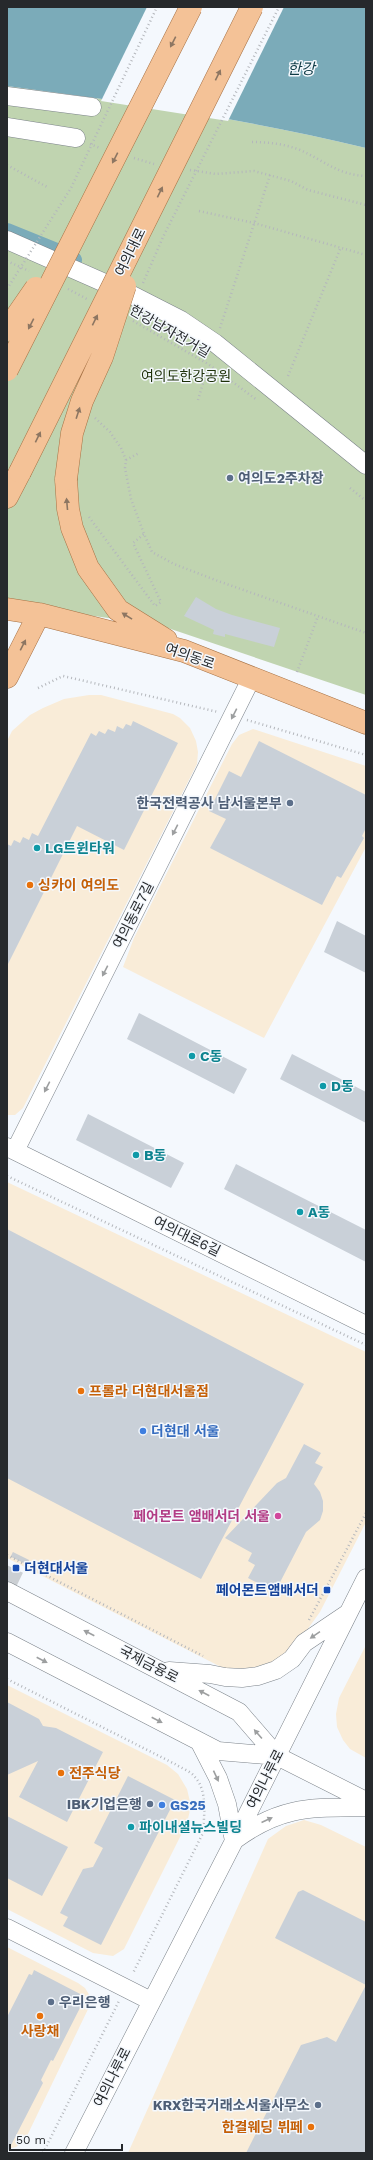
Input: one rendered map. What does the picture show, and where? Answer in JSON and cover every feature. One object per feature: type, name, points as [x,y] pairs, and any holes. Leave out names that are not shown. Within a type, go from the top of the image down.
[{"type":"main road","points":[[7,370],[191,7]]},
{"type":"main road","name":"여의대로","points":[[7,497],[252,7]]},
{"type":"main road","points":[[145,221],[102,357],[82,401],[72,434],[67,488],[72,528],[88,568],[118,610],[184,651]]},
{"type":"main road","points":[[7,330],[83,222]]},
{"type":"main road","name":"여의동로","points":[[7,609],[39,614],[184,651],[366,724]]},
{"type":"main road","points":[[7,677],[39,614]]},
{"type":"street","points":[[7,96],[92,107]]},
{"type":"street","points":[[7,127],[76,138]]},
{"type":"street","points":[[7,240],[150,304],[181,320],[215,343],[366,465]]},
{"type":"street","name":"여의동로7길","points":[[11,1149],[251,679]]},
{"type":"street","name":"여의대로6길","points":[[11,1149],[366,1325]]},
{"type":"street","name":"여의나루로","points":[[74,2153],[234,1841],[366,1578]]},
{"type":"street","name":"국제금융로","points":[[7,1591],[163,1671],[238,1712],[277,1756],[366,1801]]},
{"type":"street","points":[[163,1671],[210,1674],[225,1678],[258,1676],[276,1670],[292,1659],[304,1643],[348,1614]]},
{"type":"street","name":"국제금융로","points":[[7,1642],[218,1751],[277,1756]]},
{"type":"street","points":[[199,1741],[218,1778],[227,1804],[234,1841],[254,1826],[278,1815],[298,1810],[328,1806],[366,1807]]},
{"type":"street","points":[[7,1928],[151,2001]]},
{"type":"path","points":[[7,289],[71,188],[157,7]]},
{"type":"path","points":[[163,237],[279,7]]},
{"type":"path","points":[[76,138],[101,148]]},
{"type":"path","points":[[252,142],[284,145],[313,156],[340,172],[366,176]]},
{"type":"path","points":[[128,157],[156,164]]},
{"type":"path","points":[[7,165],[47,187]]},
{"type":"path","points":[[186,169],[216,174],[254,171],[270,175],[308,190],[366,205]]},
{"type":"path","points":[[215,343],[270,175]]},
{"type":"path","points":[[199,211],[254,223],[366,255]]},
{"type":"path","points":[[288,376],[340,247]]},
{"type":"path","points":[[7,261],[31,272]]},
{"type":"path","points":[[65,288],[93,302]]},
{"type":"path","name":"한강남자전거길","points":[[128,318],[208,364],[262,404]]},
{"type":"path","points":[[198,400],[206,370]]},
{"type":"path","points":[[95,418],[110,432],[121,448],[126,460],[125,468],[131,499],[152,552],[174,564],[218,581],[366,632]]},
{"type":"path","points":[[126,460],[139,453]]},
{"type":"path","points":[[67,488],[78,499],[101,536],[155,606],[161,602],[133,543],[144,534]]},
{"type":"path","points":[[350,488],[366,501]]},
{"type":"path","points":[[297,672],[318,616]]},
{"type":"path","points":[[38,688],[63,676],[232,716],[366,755]]},
{"type":"path","points":[[7,1176],[366,1345]]},
{"type":"path","points":[[308,1622],[366,1513]]},
{"type":"path","points":[[7,1556],[208,1658]]},
{"type":"path","points":[[7,1678],[176,1764],[194,1776],[202,1790],[205,1811],[203,1833],[43,2153]]},
{"type":"shaded area","points":[[89,695],[101,695],[173,714],[180,718],[190,728],[196,741],[198,752],[197,764],[23,1108],[15,1115],[7,1115],[7,741],[12,731],[30,715],[64,699]]},
{"type":"shaded area","points":[[253,729],[366,766],[366,847],[264,1038],[123,967],[134,938],[232,744],[239,735]]},
{"type":"shaded area","points":[[7,1182],[366,1352],[366,1522],[320,1612],[294,1648],[274,1661],[254,1669],[223,1668],[7,1558]]},
{"type":"shaded area","points":[[366,1645],[366,1758],[350,1749],[343,1740],[337,1727],[336,1714],[339,1698]]},
{"type":"shaded area","points":[[7,1685],[167,1765],[178,1774],[187,1789],[191,1806],[187,1823],[124,1949],[113,1956],[93,1953],[7,1909]]},
{"type":"shaded area","points":[[304,1820],[321,1825],[366,1847],[366,2153],[128,2153],[268,1839],[286,1826]]},
{"type":"shaded area","points":[[7,1947],[78,1983],[85,1988],[90,1996],[91,2003],[25,2140],[16,2147],[7,2149]]},
{"type":"green space","name":"여의도한강공원","points":[[7,86],[187,112],[277,128],[366,148],[366,695],[159,625],[7,604]]},
{"type":"water","name":"한강","points":[[7,7],[366,7],[366,148],[277,128],[187,112],[7,86]]},
{"type":"pier","points":[[147,7],[284,7],[228,121],[101,101]]},
{"type":"building","points":[[196,597],[216,609],[232,615],[280,628],[274,647],[225,634],[225,637],[213,634],[214,630],[184,616]]},
{"type":"building","name":"LG트윈타워","points":[[133,721],[178,743],[124,850],[77,826],[7,966],[7,844],[11,846],[14,840],[20,843],[23,837],[29,840],[32,833],[38,836],[91,733],[96,736],[99,731],[105,734],[108,729],[115,732],[117,726],[123,729],[126,724],[131,726]]},
{"type":"building","name":"한국전력공사 남서울본부","points":[[259,741],[366,795],[366,828],[362,836],[364,838],[341,878],[337,876],[322,905],[210,848],[226,819],[209,811],[229,771],[241,777]]},
{"type":"building","points":[[337,921],[366,936],[366,973],[324,952]]},
{"type":"building","name":"C동","points":[[139,1013],[247,1069],[234,1094],[127,1039]]},
{"type":"building","name":"D동","points":[[292,1054],[366,1092],[366,1123],[280,1079]]},
{"type":"building","name":"B동","points":[[88,1114],[184,1163],[171,1188],[76,1140]]},
{"type":"building","name":"A동","points":[[236,1164],[366,1230],[366,1262],[224,1189]]},
{"type":"building","name":"더현대 서울","points":[[7,1229],[304,1384],[201,1579],[7,1478]]},
{"type":"building","name":"페어몬트 앰배서더 서울","points":[[304,1444],[321,1453],[315,1463],[323,1467],[314,1484],[320,1492],[323,1501],[323,1511],[320,1520],[306,1532],[275,1592],[248,1578],[255,1565],[248,1561],[252,1553],[225,1538],[277,1483],[286,1478]]},
{"type":"building","points":[[7,1702],[39,1719],[43,1726],[56,1728],[103,1752],[67,1822],[19,1797],[38,1761],[7,1775]]},
{"type":"building","points":[[128,1776],[175,1800],[101,1945],[63,1926],[68,1917],[60,1913],[83,1869],[93,1867],[103,1848],[94,1843]]},
{"type":"building","points":[[7,1816],[68,1847],[42,1896],[7,1878]]},
{"type":"building","points":[[303,1890],[366,1922],[366,1985],[275,1938],[298,1892]]},
{"type":"building","points":[[34,1970],[84,1996],[81,2001],[83,2002],[53,2061],[51,2060],[41,2080],[43,2083],[7,2153],[7,2017],[29,1974],[32,1975]]},
{"type":"building","name":"KRX한국거래소서울사무소","points":[[366,1985],[366,2153],[246,2153],[301,2045],[327,2037],[336,2042]]},
{"type":"waterway","points":[[7,231],[54,250],[74,260]]},
{"type":"tunnel","points":[[7,1585],[21,1556]]},
{"type":"place","name":"여의도2주차장","points":[[230,478]]},
{"type":"place","name":"한국전력공사 남서울본부","points":[[290,803]]},
{"type":"place","name":"LG트윈타워","points":[[37,848]]},
{"type":"place","name":"싱카이 여의도","points":[[30,885]]},
{"type":"place","name":"C동","points":[[192,1056]]},
{"type":"place","name":"D동","points":[[323,1086]]},
{"type":"place","name":"B동","points":[[136,1155]]},
{"type":"place","name":"A동","points":[[300,1212]]},
{"type":"place","name":"프롤라 더현대서울점","points":[[81,1391]]},
{"type":"place","name":"더현대 서울","points":[[143,1431]]},
{"type":"place","name":"페어몬트 앰배서더 서울","points":[[278,1516]]},
{"type":"place","name":"더현대서울","points":[[16,1568]]},
{"type":"place","name":"페어몬트앰배서더","points":[[327,1590]]},
{"type":"place","name":"전주식당","points":[[61,1773]]},
{"type":"place","name":"IBK기업은행","points":[[150,1804]]},
{"type":"place","name":"GS25","points":[[162,1805]]},
{"type":"place","name":"파이내셜뉴스빌딩","points":[[131,1827]]},
{"type":"place","name":"우리은행","points":[[51,2002]]},
{"type":"place","name":"사랑채","points":[[40,2016]]},
{"type":"place","name":"KRX한국거래소서울사무소","points":[[318,2105]]},
{"type":"place","name":"한결웨딩 뷔페","points":[[311,2127]]}]
